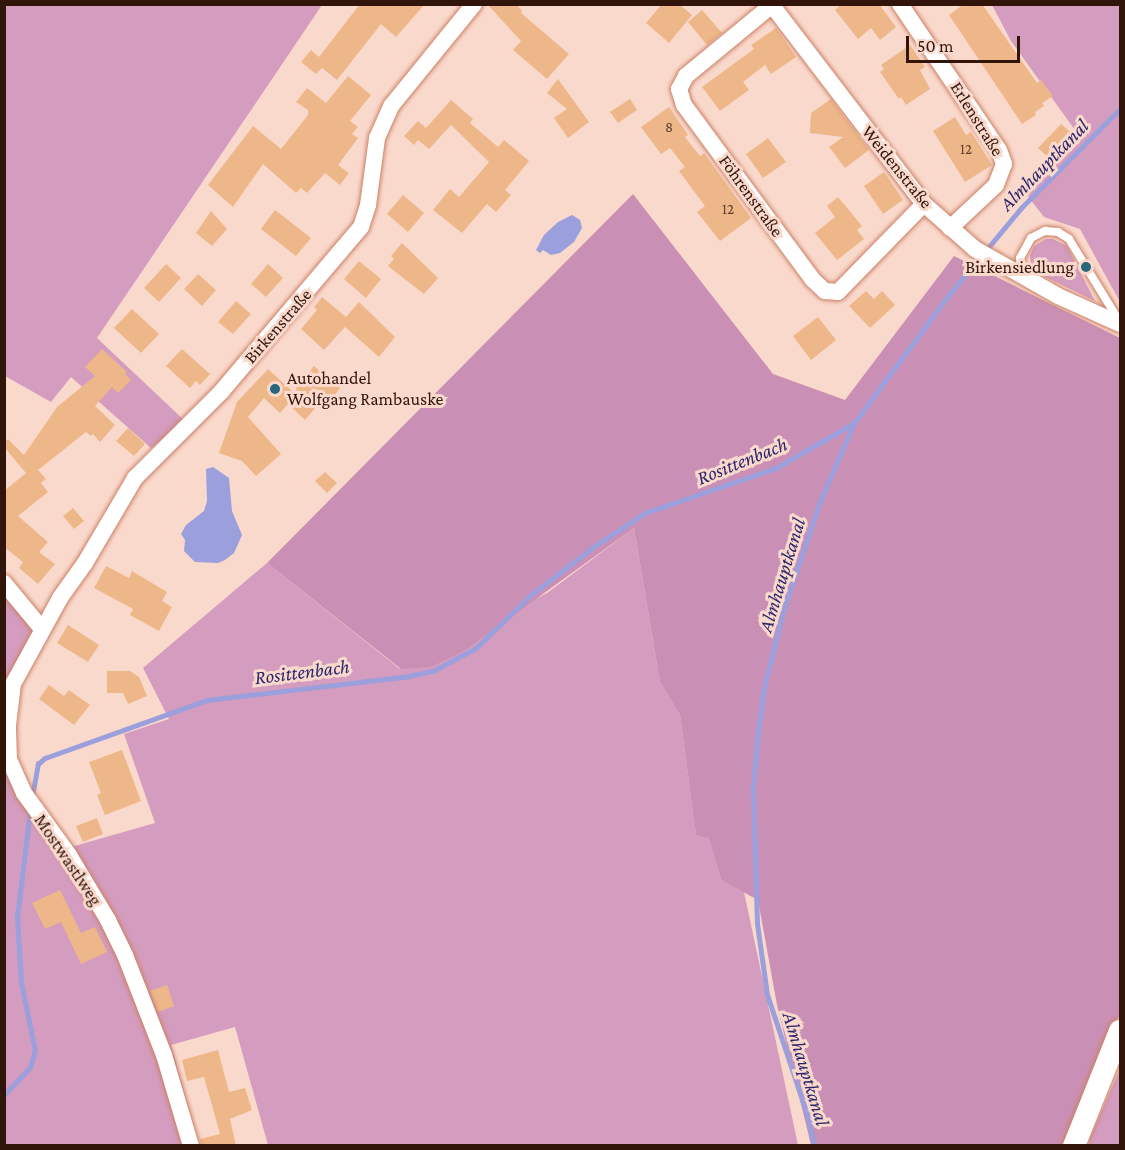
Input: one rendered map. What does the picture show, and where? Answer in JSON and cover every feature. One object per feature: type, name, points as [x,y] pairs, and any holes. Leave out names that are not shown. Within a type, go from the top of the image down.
[{"type":"main road","points":[[1074,1146],[1120,1031]]},
{"type":"street","name":"Birkenstraße","points":[[42,629],[85,563],[135,477],[221,392],[362,227],[368,205],[377,138],[392,105],[474,4]]},
{"type":"street","name":"Erlenstraße","points":[[900,4],[993,142],[1004,164],[996,184],[950,228]]},
{"type":"street","name":"Weidenstraße","points":[[772,5],[924,204],[950,228],[975,249],[993,260],[1058,296],[1120,324]]},
{"type":"street","name":"Föhrenstraße","points":[[772,5],[686,76],[679,89],[684,105],[813,280],[825,291],[838,292],[924,204]]},
{"type":"street","points":[[4,583],[42,629]]},
{"type":"street","name":"Mostwastlweg","points":[[42,629],[13,684],[8,725],[9,759],[24,793],[69,855],[108,920],[125,955],[164,1055],[191,1146]]},
{"type":"lane","points":[[1023,276],[1020,258],[1030,238],[1045,231],[1058,232],[1069,239],[1120,324]]},
{"type":"shaded area","points":[[5,5],[322,5],[97,338],[184,420],[151,448],[71,377],[51,402],[5,376]]},
{"type":"shaded area","points":[[992,5],[1120,5],[1120,302],[1080,229],[1044,217],[1026,194],[1080,137],[1011,41]]},
{"type":"shaded area","points":[[633,194],[773,374],[845,400],[954,256],[1120,338],[1120,1014],[1062,1145],[811,1145],[777,1005],[758,900],[721,880],[709,838],[696,835],[680,715],[660,682],[634,528],[464,651],[431,667],[401,669],[267,563]]},
{"type":"shaded area","points":[[1046,239],[1053,239],[1067,246],[1095,301],[1035,272],[1031,267],[1030,255],[1034,246]]},
{"type":"shaded area","points":[[634,528],[660,682],[680,715],[696,835],[709,837],[721,880],[744,892],[798,1145],[268,1145],[235,1027],[171,1045],[199,1145],[5,1145],[4,579],[53,628],[24,675],[15,718],[17,764],[37,799],[71,847],[155,823],[124,734],[169,719],[143,668],[267,563],[400,669],[547,593]]},
{"type":"shaded area","points":[[1120,1069],[1120,1145],[1089,1145],[1090,1138]]},
{"type":"water","points":[[572,215],[580,220],[582,228],[574,242],[560,253],[551,255],[543,250],[540,253],[536,250],[544,235],[558,222]]},
{"type":"water","points":[[213,467],[229,478],[232,511],[242,535],[234,553],[225,560],[218,563],[195,562],[184,551],[185,540],[181,534],[186,525],[204,511],[207,501],[206,469]]},
{"type":"building","points":[[360,4],[425,4],[396,37],[381,24],[337,80],[322,68],[316,74],[301,62],[311,50],[319,57]]},
{"type":"building","points":[[487,4],[516,4],[522,11],[521,13],[569,54],[547,79],[513,50],[521,41]]},
{"type":"building","points":[[662,4],[679,4],[692,15],[669,43],[646,23]]},
{"type":"building","points":[[842,4],[879,4],[896,27],[880,40],[871,28],[858,39],[835,10]]},
{"type":"building","points":[[964,4],[982,4],[1037,83],[1041,80],[1053,96],[1042,103],[1044,106],[1035,112],[1036,115],[1022,124],[949,15]]},
{"type":"building","points":[[702,10],[722,33],[707,45],[688,22]]},
{"type":"building","points":[[776,28],[796,57],[771,74],[765,65],[743,82],[749,90],[720,111],[702,87],[754,49],[751,45]]},
{"type":"building","points":[[910,45],[925,67],[920,70],[930,89],[906,105],[880,72],[884,69],[881,65]]},
{"type":"building","points":[[348,76],[371,95],[350,121],[358,127],[352,134],[358,138],[338,165],[349,173],[340,185],[325,173],[307,193],[301,188],[296,193],[263,164],[233,207],[208,185],[253,126],[281,149],[308,115],[308,110],[296,102],[307,88],[326,103]]},
{"type":"building","points":[[558,79],[589,122],[568,138],[554,118],[567,109],[547,93]]},
{"type":"building","points":[[630,99],[637,110],[618,123],[610,112]]},
{"type":"building","points":[[831,99],[869,150],[845,168],[829,147],[843,137],[810,133],[811,113]]},
{"type":"building","points":[[451,100],[473,119],[470,123],[498,147],[504,140],[529,161],[505,190],[511,195],[496,212],[487,204],[462,233],[433,210],[450,189],[459,197],[489,162],[451,125],[429,149],[418,140],[414,145],[404,136],[418,121],[426,128]]},
{"type":"building","points":[[669,107],[688,135],[685,137],[700,156],[704,153],[751,218],[720,241],[697,212],[705,206],[679,171],[685,167],[670,148],[661,154],[641,127]]},
{"type":"building","points":[[955,117],[966,135],[971,132],[992,165],[965,182],[933,131]]},
{"type":"building","points":[[1061,124],[1074,135],[1051,160],[1038,148]]},
{"type":"building","points":[[768,138],[786,162],[763,178],[746,154]]},
{"type":"building","points":[[884,172],[903,200],[883,214],[864,186]]},
{"type":"building","points":[[403,195],[424,213],[408,232],[387,214]]},
{"type":"building","points":[[838,197],[862,226],[857,230],[864,239],[837,260],[815,233],[835,217],[827,206]]},
{"type":"building","points":[[275,210],[311,238],[296,256],[261,229]]},
{"type":"building","points":[[211,211],[227,229],[212,246],[196,233]]},
{"type":"building","points":[[402,243],[438,278],[424,294],[388,266],[394,259],[391,256]]},
{"type":"building","points":[[359,261],[381,279],[366,298],[344,279]]},
{"type":"building","points":[[166,264],[181,278],[159,302],[144,288]]},
{"type":"building","points":[[268,264],[283,278],[266,297],[251,284]]},
{"type":"building","points":[[198,274],[216,290],[202,306],[184,289]]},
{"type":"building","points":[[866,291],[874,299],[882,291],[895,305],[870,328],[849,306]]},
{"type":"building","points":[[322,297],[346,317],[359,302],[395,337],[379,357],[345,327],[324,350],[301,329],[317,310],[314,307]]},
{"type":"building","points":[[236,301],[251,314],[233,334],[218,322]]},
{"type":"building","points":[[132,309],[159,334],[141,353],[114,328]]},
{"type":"building","points":[[818,317],[836,340],[811,360],[793,336]]},
{"type":"building","points":[[102,349],[127,372],[125,374],[131,380],[118,393],[112,387],[95,406],[115,425],[100,442],[93,434],[91,436],[86,432],[38,470],[46,479],[41,483],[48,492],[18,516],[48,542],[39,552],[55,564],[38,584],[19,568],[23,562],[4,547],[4,491],[26,473],[4,447],[4,443],[8,439],[24,455],[57,407],[95,376],[85,367]]},
{"type":"building","points":[[182,349],[210,374],[200,385],[196,381],[190,388],[166,366]]},
{"type":"building","points":[[314,366],[340,388],[327,405],[322,400],[305,420],[288,404],[280,413],[264,398],[248,417],[281,454],[256,476],[242,461],[219,453],[237,402],[268,369],[293,392]]},
{"type":"building","points":[[128,428],[145,444],[134,456],[116,441]]},
{"type":"building","points":[[325,472],[337,483],[327,493],[315,481]]},
{"type":"building","points":[[73,508],[84,521],[74,529],[63,516]]},
{"type":"building","points":[[106,566],[129,578],[132,571],[167,592],[162,601],[172,607],[159,631],[130,615],[133,609],[94,588]]},
{"type":"building","points":[[68,625],[99,645],[88,662],[57,643]]},
{"type":"building","points":[[107,671],[130,671],[139,677],[147,696],[128,704],[123,693],[107,693]]},
{"type":"building","points":[[49,685],[64,696],[69,690],[90,705],[74,725],[39,699]]},
{"type":"building","points":[[122,750],[141,801],[105,815],[97,795],[101,793],[89,762]]},
{"type":"building","points":[[97,818],[103,834],[83,842],[76,826]]},
{"type":"building","points":[[60,890],[81,933],[95,927],[107,952],[81,964],[61,922],[45,929],[32,903]]},
{"type":"building","points":[[167,985],[174,1006],[158,1012],[150,991]]},
{"type":"building","points":[[218,1050],[229,1092],[245,1088],[252,1110],[230,1119],[236,1146],[201,1146],[200,1139],[220,1134],[204,1077],[187,1081],[182,1060]]},
{"type":"waterway","name":"Almhauptkanal","points":[[814,1146],[808,1118],[767,995],[757,924],[753,788],[764,687],[784,608],[821,499],[854,423],[948,296],[1021,208],[1120,109]]},
{"type":"waterway","name":"Rosittenbach","points":[[32,797],[38,764],[45,758],[207,700],[404,677],[433,671],[476,648],[532,594],[592,548],[645,513],[776,468],[854,423]]},
{"type":"waterway","name":"Rosittenbach","points":[[4,1095],[30,1067],[35,1051],[21,983],[17,918],[30,811]]},
{"type":"place","name":"Birkensiedlung","points":[[1086,267]]},
{"type":"place","name":"Autohandel Wolfgang Rambauske","points":[[275,389]]}]
